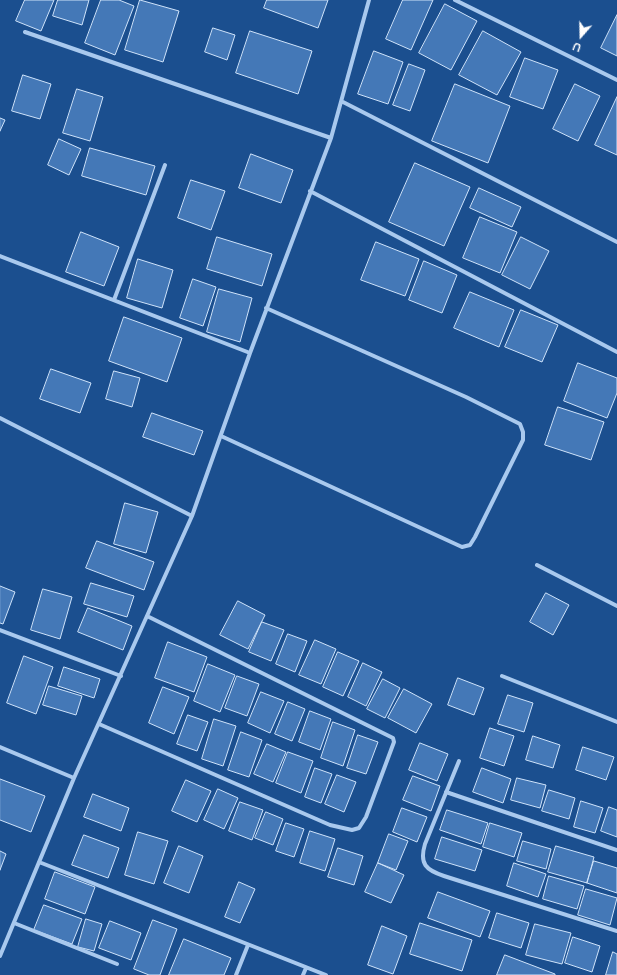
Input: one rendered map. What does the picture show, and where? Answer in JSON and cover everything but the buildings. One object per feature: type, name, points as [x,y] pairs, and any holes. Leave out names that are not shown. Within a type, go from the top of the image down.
[{"type":"street","points":[[1,953],[74,778],[192,516],[266,308],[331,138],[343,102],[369,0]]},
{"type":"street","points":[[455,0],[617,80]]},
{"type":"street","points":[[24,32],[331,138]]},
{"type":"street","points":[[343,102],[617,242]]},
{"type":"street","points":[[114,300],[165,165]]},
{"type":"street","points":[[310,191],[617,352]]},
{"type":"street","points":[[0,256],[250,353]]},
{"type":"street","points":[[220,436],[462,547],[470,545],[475,538],[523,440],[523,432],[520,424],[466,397],[266,308]]},
{"type":"street","points":[[0,418],[192,516]]},
{"type":"street","points":[[537,565],[617,606]]},
{"type":"street","points":[[99,724],[330,825],[352,830],[359,828],[366,817],[394,742],[393,738],[147,616]]},
{"type":"street","points":[[0,630],[120,676]]},
{"type":"street","points":[[502,676],[617,722]]},
{"type":"street","points":[[0,747],[74,778]]},
{"type":"street","points":[[459,761],[422,853],[423,860],[427,868],[444,876],[617,931]]},
{"type":"street","points":[[446,792],[617,850]]},
{"type":"street","points":[[39,862],[326,975]]},
{"type":"street","points":[[14,923],[117,964]]},
{"type":"street","points":[[236,975],[248,945]]},
{"type":"street","points":[[303,975],[306,968]]}]
